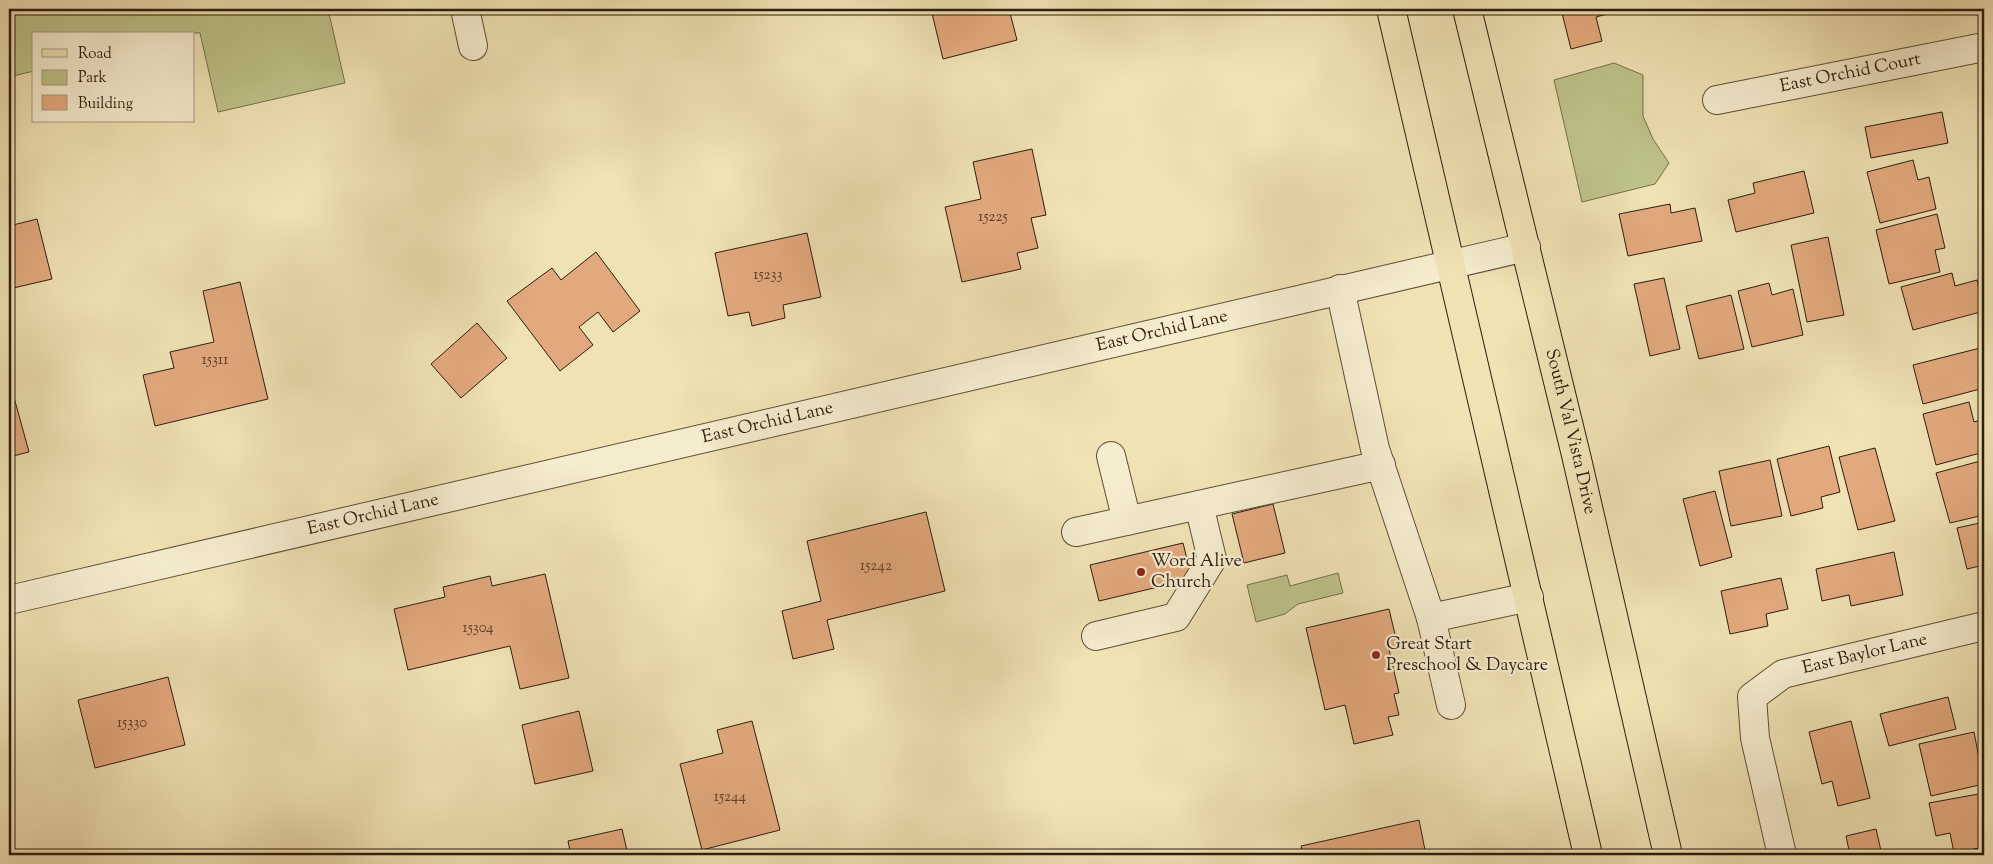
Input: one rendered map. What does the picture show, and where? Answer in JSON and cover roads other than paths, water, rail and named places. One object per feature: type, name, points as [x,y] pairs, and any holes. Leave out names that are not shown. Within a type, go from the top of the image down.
[{"type":"main road","points":[[1391,9],[1588,855]]},
{"type":"main road","name":"South Val Vista Drive","points":[[1467,9],[1576,455],[1668,855]]},
{"type":"street","points":[[464,9],[473,46]]},
{"type":"street","name":"East Orchid Court","points":[[1717,100],[1984,47]]},
{"type":"street","name":"East Orchid Lane","points":[[9,600],[1526,247]]},
{"type":"street","points":[[1340,289],[1376,449],[1431,618],[1452,705]]},
{"type":"street","points":[[1111,456],[1127,521]]},
{"type":"street","points":[[1076,532],[1381,465]]},
{"type":"street","points":[[1096,636],[1176,617],[1212,559],[1199,505]]},
{"type":"street","points":[[1431,618],[1529,597]]},
{"type":"street","name":"East Baylor Lane","points":[[1782,855],[1755,738],[1752,697],[1783,674],[1984,626]]},
{"type":"place","name":"Word Alive Church","points":[[1141,572]]},
{"type":"place","name":"Great Start Preschool & Daycare","points":[[1376,655]]}]
